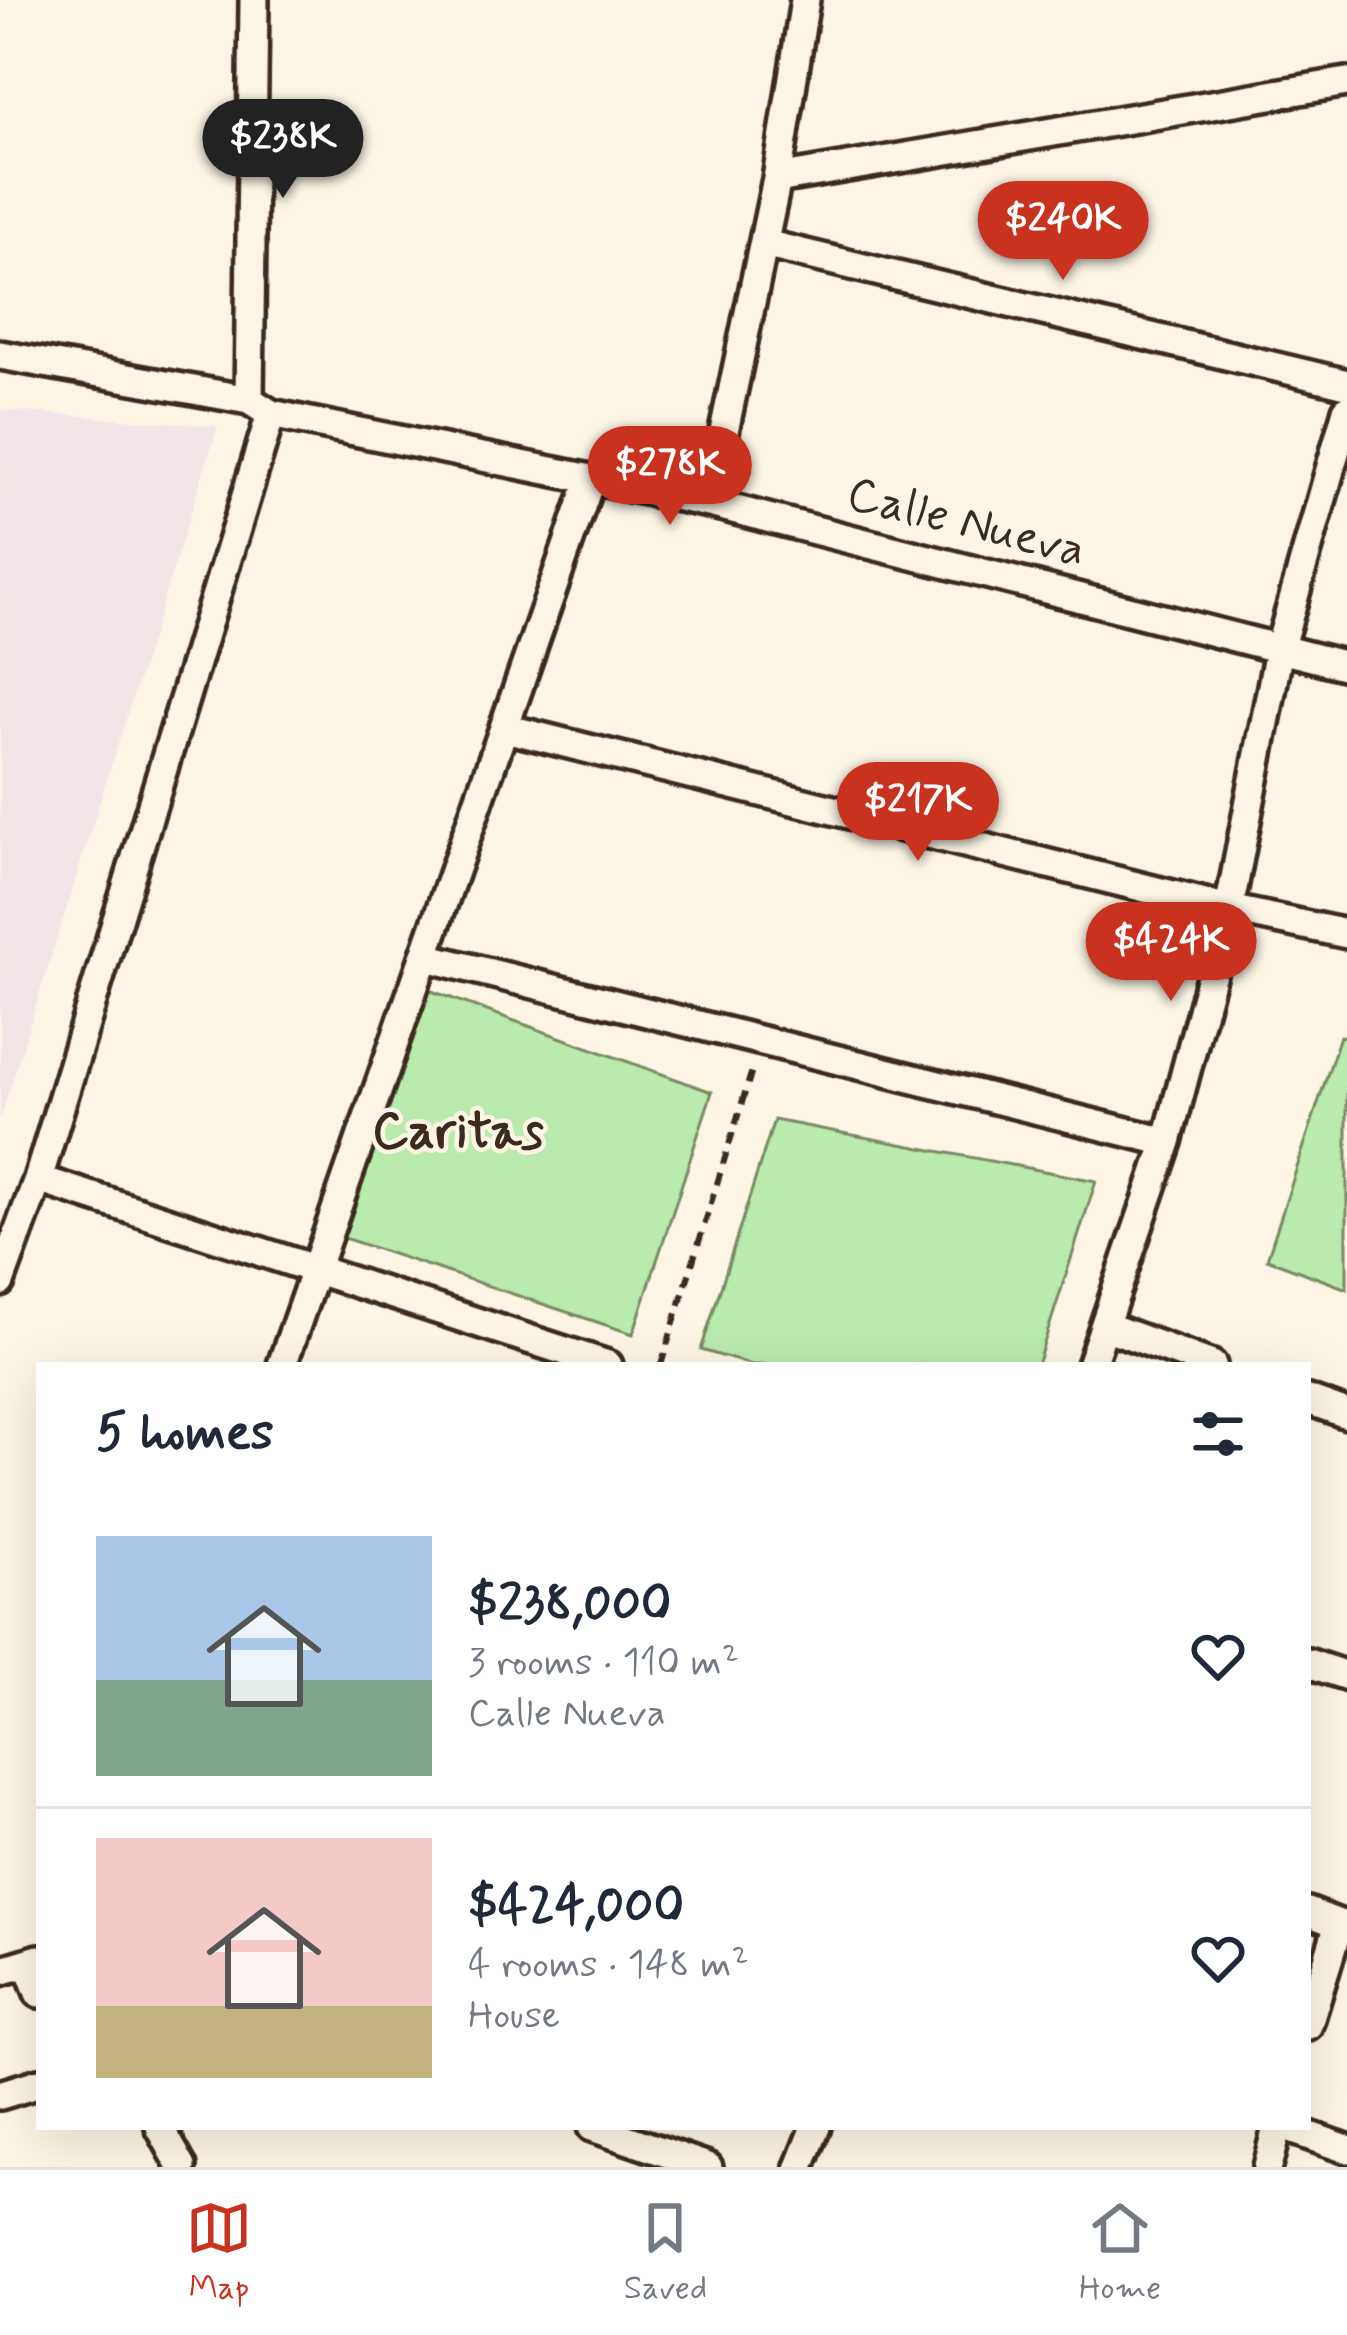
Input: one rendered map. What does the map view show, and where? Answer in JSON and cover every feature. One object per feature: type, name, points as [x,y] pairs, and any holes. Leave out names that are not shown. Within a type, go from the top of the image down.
[{"type":"street","points":[[0,1282],[38,1179],[260,407],[254,0]]},
{"type":"street","points":[[709,503],[778,178],[806,0]]},
{"type":"street","points":[[778,178],[1347,82]]},
{"type":"street","points":[[764,244],[1347,384]]},
{"type":"street","name":"Calle Nueva","points":[[0,356],[709,503],[1347,666]]},
{"type":"street","points":[[1092,1362],[1167,1142],[1229,909],[1280,650],[1347,410]]},
{"type":"street","points":[[283,1362],[590,481]]},
{"type":"street","points":[[505,728],[1229,909],[1347,934]]},
{"type":"street","points":[[426,957],[1167,1142]]},
{"type":"street","points":[[38,1179],[317,1271],[524,1352],[589,1362]]},
{"type":"street","points":[[1105,1326],[1204,1362]]},
{"type":"street","points":[[1311,1401],[1347,1414]]},
{"type":"street","points":[[1311,1664],[1347,1676]]},
{"type":"street","points":[[1311,1913],[1343,1925],[1311,2016]]},
{"type":"street","points":[[0,1971],[34,1962]]},
{"type":"street","points":[[0,2096],[36,2084]]},
{"type":"street","points":[[162,2130],[182,2167]]},
{"type":"street","points":[[601,2130],[708,2167]]},
{"type":"street","points":[[800,2167],[815,2130]]},
{"type":"street","points":[[1267,2167],[1279,2130]]},
{"type":"street","points":[[1289,2130],[1347,2150]]},
{"type":"path","points":[[663,1362],[762,1040]]},
{"type":"shaded area","points":[[0,410],[218,426],[0,1120]]},
{"type":"green space","points":[[426,989],[712,1092],[633,1334],[341,1237]]},
{"type":"green space","points":[[1340,1036],[1347,1037],[1347,1289],[1267,1259]]},
{"type":"green space","points":[[774,1120],[1096,1181],[1038,1362],[742,1362],[701,1350]]},
{"type":"district","name":"Caritas","points":[[458,1133]]}]
